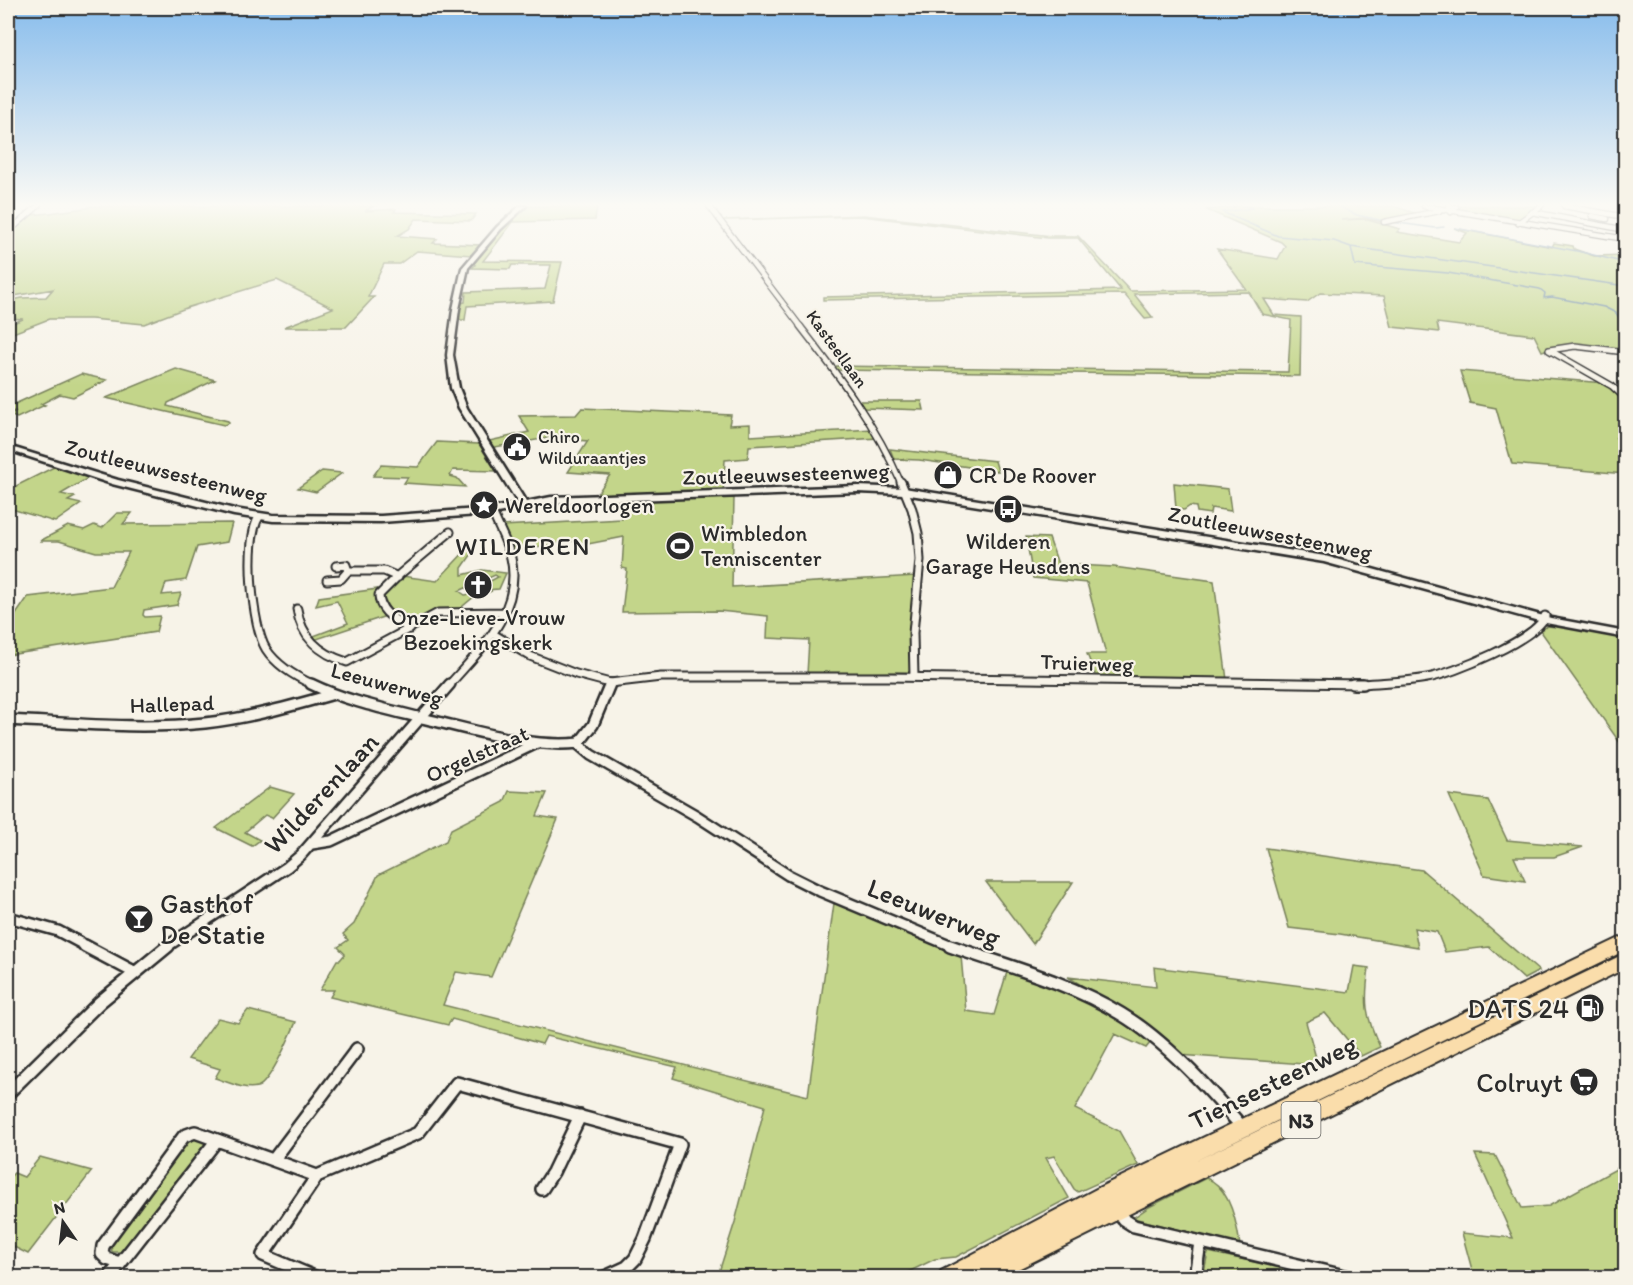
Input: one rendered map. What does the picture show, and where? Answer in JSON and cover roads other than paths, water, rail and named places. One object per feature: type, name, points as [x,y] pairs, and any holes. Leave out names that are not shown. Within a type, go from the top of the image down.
[{"type":"main road","name":"Tiensesteenweg","points":[[1248,1136],[1626,942]]},
{"type":"main road","name":"Tiensesteenweg","points":[[948,1278],[1626,960]]},
{"type":"main road","name":"Tiensesteenweg","points":[[977,1278],[1112,1202]]},
{"type":"street","points":[[467,266],[456,309],[450,355],[454,381],[463,408],[523,504]]},
{"type":"street","name":"Kasteellaan","points":[[754,266],[869,419],[888,452],[904,490],[915,521],[919,546],[913,633],[914,677]]},
{"type":"street","points":[[1626,352],[1566,347],[1549,350],[1616,388],[1626,399]]},
{"type":"street","name":"Zoutleeuwsesteenweg","points":[[8,448],[115,482],[259,517],[381,519],[492,511],[523,504],[565,500],[865,489],[904,490],[1324,559],[1527,613],[1626,635]]},
{"type":"street","name":"Wilderenlaan","points":[[8,1093],[96,1004],[134,972],[190,930],[287,867],[312,844],[493,634],[506,612],[512,587],[512,566],[507,545],[492,511]]},
{"type":"street","name":"Leeuwerweg","points":[[259,517],[254,523],[251,545],[256,613],[261,641],[270,656],[289,671],[334,694],[537,743]]},
{"type":"street","points":[[410,629],[386,612],[379,598],[382,588],[399,577],[430,547],[450,532]]},
{"type":"street","points":[[336,566],[346,565],[348,571]]},
{"type":"street","points":[[327,580],[341,579],[348,571],[384,570],[399,577]]},
{"type":"street","points":[[297,609],[297,621],[303,633],[323,651],[347,662],[444,611],[506,612]]},
{"type":"street","name":"Truierweg","points":[[610,683],[661,677],[914,677],[1110,682],[1362,684],[1404,681],[1444,675],[1455,671],[1517,642],[1544,617]]},
{"type":"street","points":[[493,634],[530,656],[576,674],[610,683],[604,702],[589,731],[578,744]]},
{"type":"street","name":"Hallepad","points":[[8,720],[190,724],[236,718],[334,694]]},
{"type":"street","name":"Orgelstraat","points":[[312,844],[331,841],[537,743],[560,746],[578,744]]},
{"type":"street","name":"Leeuwerweg","points":[[578,744],[591,755],[697,816],[788,875],[820,891],[943,943],[1067,987],[1122,1014],[1206,1086],[1248,1136]]},
{"type":"street","points":[[8,917],[58,931],[134,972]]},
{"type":"street","points":[[274,1159],[357,1049]]},
{"type":"street","points":[[317,1278],[263,1255],[317,1176],[418,1133],[427,1124],[446,1093],[457,1083],[680,1144],[635,1260],[627,1267],[603,1278]]},
{"type":"street","points":[[542,1189],[553,1172],[580,1116]]},
{"type":"street","points":[[120,1263],[102,1254],[103,1246],[183,1136],[195,1132],[317,1176]]},
{"type":"street","points":[[109,1278],[218,1140]]},
{"type":"street","points":[[1112,1202],[1123,1219],[1134,1226],[1353,1278]]},
{"type":"street","points":[[1195,1278],[1200,1242]]},
{"type":"waterway","points":[[1366,266],[1448,273],[1540,289],[1545,293],[1544,298],[1552,297],[1604,307],[1616,313],[1626,328]]},
{"type":"waterway","points":[[1485,266],[1626,286]]},
{"type":"place","name":"Chiro Wilduraantjes","points":[[517,447]]},
{"type":"place","name":"CR De Roover","points":[[948,475]]},
{"type":"place","name":"Wereldoorlogen","points":[[484,505]]},
{"type":"place","name":"Wilderen Garage Heusdens","points":[[1008,509]]},
{"type":"place","name":"Wimbledon Tenniscenter","points":[[680,546]]},
{"type":"place","name":"Onze-Lieve-Vrouw Bezoekingskerk","points":[[478,585]]},
{"type":"place","name":"Gasthof De Statie","points":[[139,919]]},
{"type":"place","name":"DATS 24","points":[[1590,1008]]},
{"type":"place","name":"Colruyt","points":[[1584,1082]]},
{"type":"district","name":"WILDEREN","points":[[523,546]]}]
